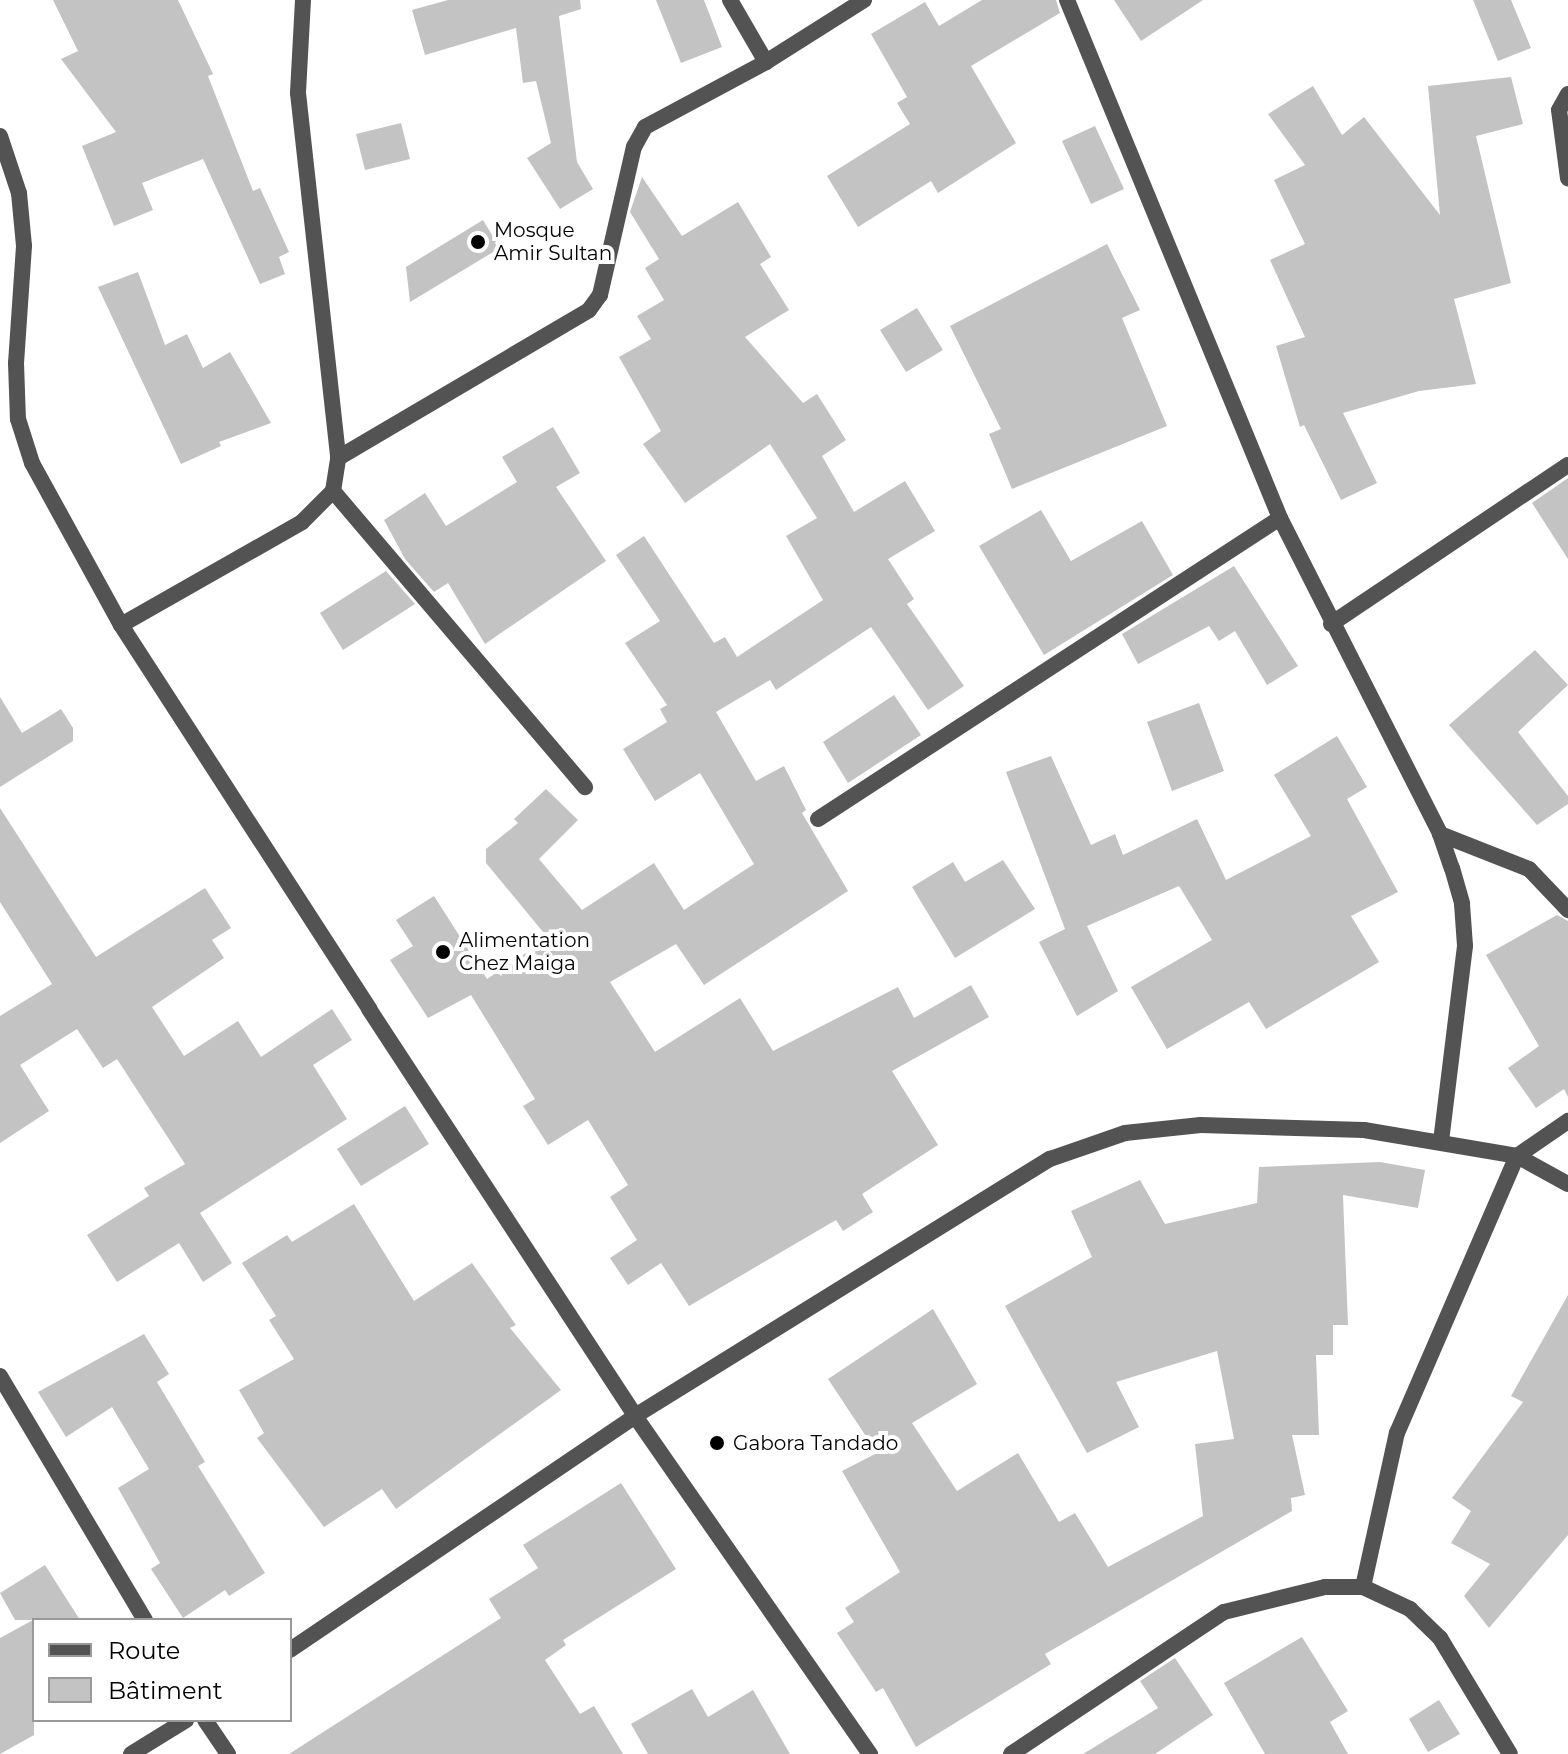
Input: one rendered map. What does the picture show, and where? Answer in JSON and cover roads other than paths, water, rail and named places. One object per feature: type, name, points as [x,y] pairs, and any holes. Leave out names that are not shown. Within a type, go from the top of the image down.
[{"type":"street","points":[[121,625],[302,522],[333,491],[338,458],[298,93],[303,0]]},
{"type":"street","points":[[730,0],[766,62]]},
{"type":"street","points":[[338,458],[589,310],[600,295],[634,147],[645,127],[766,62],[864,0]]},
{"type":"street","points":[[1067,0],[1280,518],[1440,834],[1462,904],[1465,946],[1441,1141]]},
{"type":"street","points":[[1568,94],[1559,110],[1568,178]]},
{"type":"street","points":[[0,136],[19,193],[24,246],[16,363],[18,419],[32,463],[121,625],[635,1416],[870,1754]]},
{"type":"street","points":[[1331,624],[1568,465]]},
{"type":"street","points":[[333,491],[585,787]]},
{"type":"street","points":[[818,819],[1280,518]]},
{"type":"street","points":[[1440,834],[1529,869],[1568,910]]},
{"type":"street","points":[[1363,1587],[1397,1433],[1517,1156],[1568,1121]]},
{"type":"street","points":[[292,1649],[635,1416],[1050,1159],[1125,1133],[1201,1125],[1364,1130],[1517,1156],[1568,1184]]},
{"type":"street","points":[[0,1376],[144,1618]]},
{"type":"street","points":[[1011,1754],[1224,1612],[1325,1587],[1363,1587],[1410,1609],[1440,1638],[1510,1754]]},
{"type":"street","points":[[131,1754],[183,1722]]},
{"type":"street","points":[[206,1722],[228,1754]]},
{"type":"place","name":"Mosque Amir Sultan","points":[[478,242]]},
{"type":"place","name":"Alimentation Chez Maiga","points":[[443,952]]},
{"type":"place","name":"Gabora Tandado","points":[[717,1443]]}]
